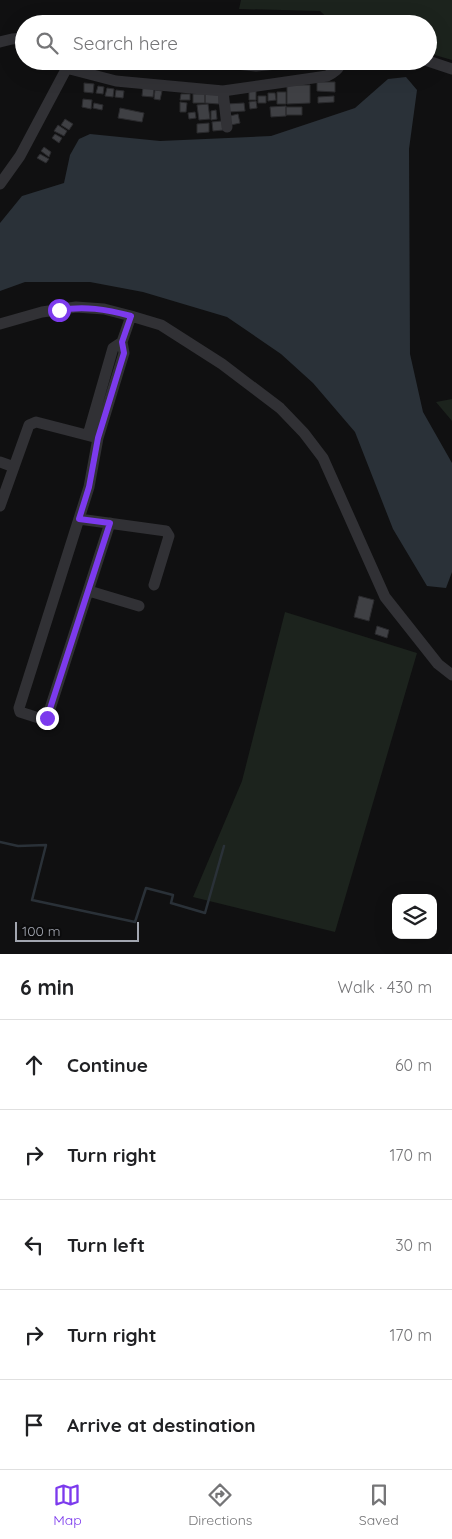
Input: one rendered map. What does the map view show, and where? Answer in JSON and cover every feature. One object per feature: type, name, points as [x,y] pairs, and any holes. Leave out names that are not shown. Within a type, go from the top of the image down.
[{"type":"street","points":[[0,42],[15,39]]},
{"type":"street","points":[[437,64],[452,70]]},
{"type":"street","points":[[0,184],[20,156],[66,70]]},
{"type":"street","points":[[87,70],[116,80],[222,91],[326,76],[336,70]]},
{"type":"street","points":[[222,91],[226,127]]},
{"type":"street","points":[[0,324],[42,312],[76,308],[104,309],[131,316],[161,325],[222,364],[280,408],[304,433],[323,458],[385,597],[438,664],[452,675]]},
{"type":"street","points":[[110,523],[47,718],[45,720],[20,712],[19,708],[89,487],[93,437],[124,353],[122,342],[131,316]]},
{"type":"street","points":[[0,506],[29,425],[36,422],[93,437]]},
{"type":"street","points":[[0,462],[14,468]]},
{"type":"street","points":[[79,519],[166,531],[169,533],[154,585]]},
{"type":"street","points":[[89,592],[139,606]]},
{"type":"shaded area","points":[[241,0],[452,0],[452,60],[437,56],[437,15],[324,15],[320,11],[239,9]]},
{"type":"shaded area","points":[[406,77],[417,90],[409,149],[410,354],[423,412],[452,463],[452,572],[446,588],[427,586],[393,529],[355,432],[313,383],[281,354],[227,317],[143,292],[90,282],[25,282],[0,291],[0,223],[22,196],[64,183],[70,155],[79,139],[90,134],[160,141],[271,136],[355,108],[388,79]]},
{"type":"shaded area","points":[[452,399],[452,421],[436,402]]},
{"type":"shaded area","points":[[285,612],[417,653],[335,932],[193,897],[242,781]]},
{"type":"building","points":[[317,82],[335,82],[335,92],[317,91]]},
{"type":"building","points":[[84,83],[94,84],[93,93],[84,92]]},
{"type":"building","points":[[287,85],[310,85],[310,103],[287,104]]},
{"type":"building","points":[[98,86],[104,87],[103,94],[96,93]]},
{"type":"building","points":[[143,87],[154,89],[153,97],[142,96]]},
{"type":"building","points":[[107,88],[114,89],[113,97],[105,96]]},
{"type":"building","points":[[116,90],[124,91],[123,98],[115,97]]},
{"type":"building","points":[[155,90],[162,91],[160,100],[154,99]]},
{"type":"building","points":[[249,90],[256,90],[256,100],[249,100]]},
{"type":"building","points":[[277,92],[286,92],[286,104],[277,104]]},
{"type":"building","points":[[268,93],[275,93],[276,100],[268,101]]},
{"type":"building","points":[[181,94],[190,94],[190,100],[180,100]]},
{"type":"building","points":[[193,94],[205,94],[205,103],[193,103]]},
{"type":"building","points":[[205,94],[219,94],[219,104],[205,103]]},
{"type":"building","points":[[258,96],[266,96],[266,103],[258,103]]},
{"type":"building","points":[[334,96],[334,102],[318,103],[318,97]]},
{"type":"building","points":[[83,99],[92,100],[91,109],[82,107]]},
{"type":"building","points":[[256,101],[257,108],[250,109],[249,102]]},
{"type":"building","points":[[180,102],[187,103],[186,112],[180,112]]},
{"type":"building","points":[[94,103],[103,105],[102,110],[93,108]]},
{"type":"building","points":[[244,103],[245,111],[228,112],[227,104]]},
{"type":"building","points":[[208,104],[210,119],[199,120],[197,105]]},
{"type":"building","points":[[286,106],[286,116],[271,117],[270,107]]},
{"type":"building","points":[[286,107],[302,107],[302,115],[286,115]]},
{"type":"building","points":[[120,108],[144,113],[142,122],[118,118]]},
{"type":"building","points":[[216,110],[217,119],[211,120],[211,111]]},
{"type":"building","points":[[195,112],[196,118],[189,119],[188,113]]},
{"type":"building","points":[[238,114],[240,123],[231,125],[230,116]]},
{"type":"building","points":[[65,119],[73,124],[69,130],[61,125]]},
{"type":"building","points":[[222,121],[223,130],[213,131],[212,122]]},
{"type":"building","points":[[209,123],[209,132],[197,133],[197,124]]},
{"type":"building","points":[[58,125],[67,131],[64,136],[54,131]]},
{"type":"building","points":[[55,134],[62,138],[59,143],[52,138]]},
{"type":"building","points":[[44,147],[51,152],[49,157],[41,151]]},
{"type":"building","points":[[40,154],[49,159],[46,163],[37,158]]},
{"type":"building","points":[[359,596],[374,600],[369,621],[354,617]]},
{"type":"building","points":[[377,626],[389,630],[387,638],[375,634]]},
{"type":"waterway","points":[[0,842],[18,846],[46,845],[32,900],[135,922],[146,888],[173,895],[171,903],[205,913],[224,846]]},
{"type":"route","points":[[47,718],[110,523],[79,519],[89,487],[98,438],[124,353],[122,342],[131,316],[104,309],[76,308],[59,310]]}]
